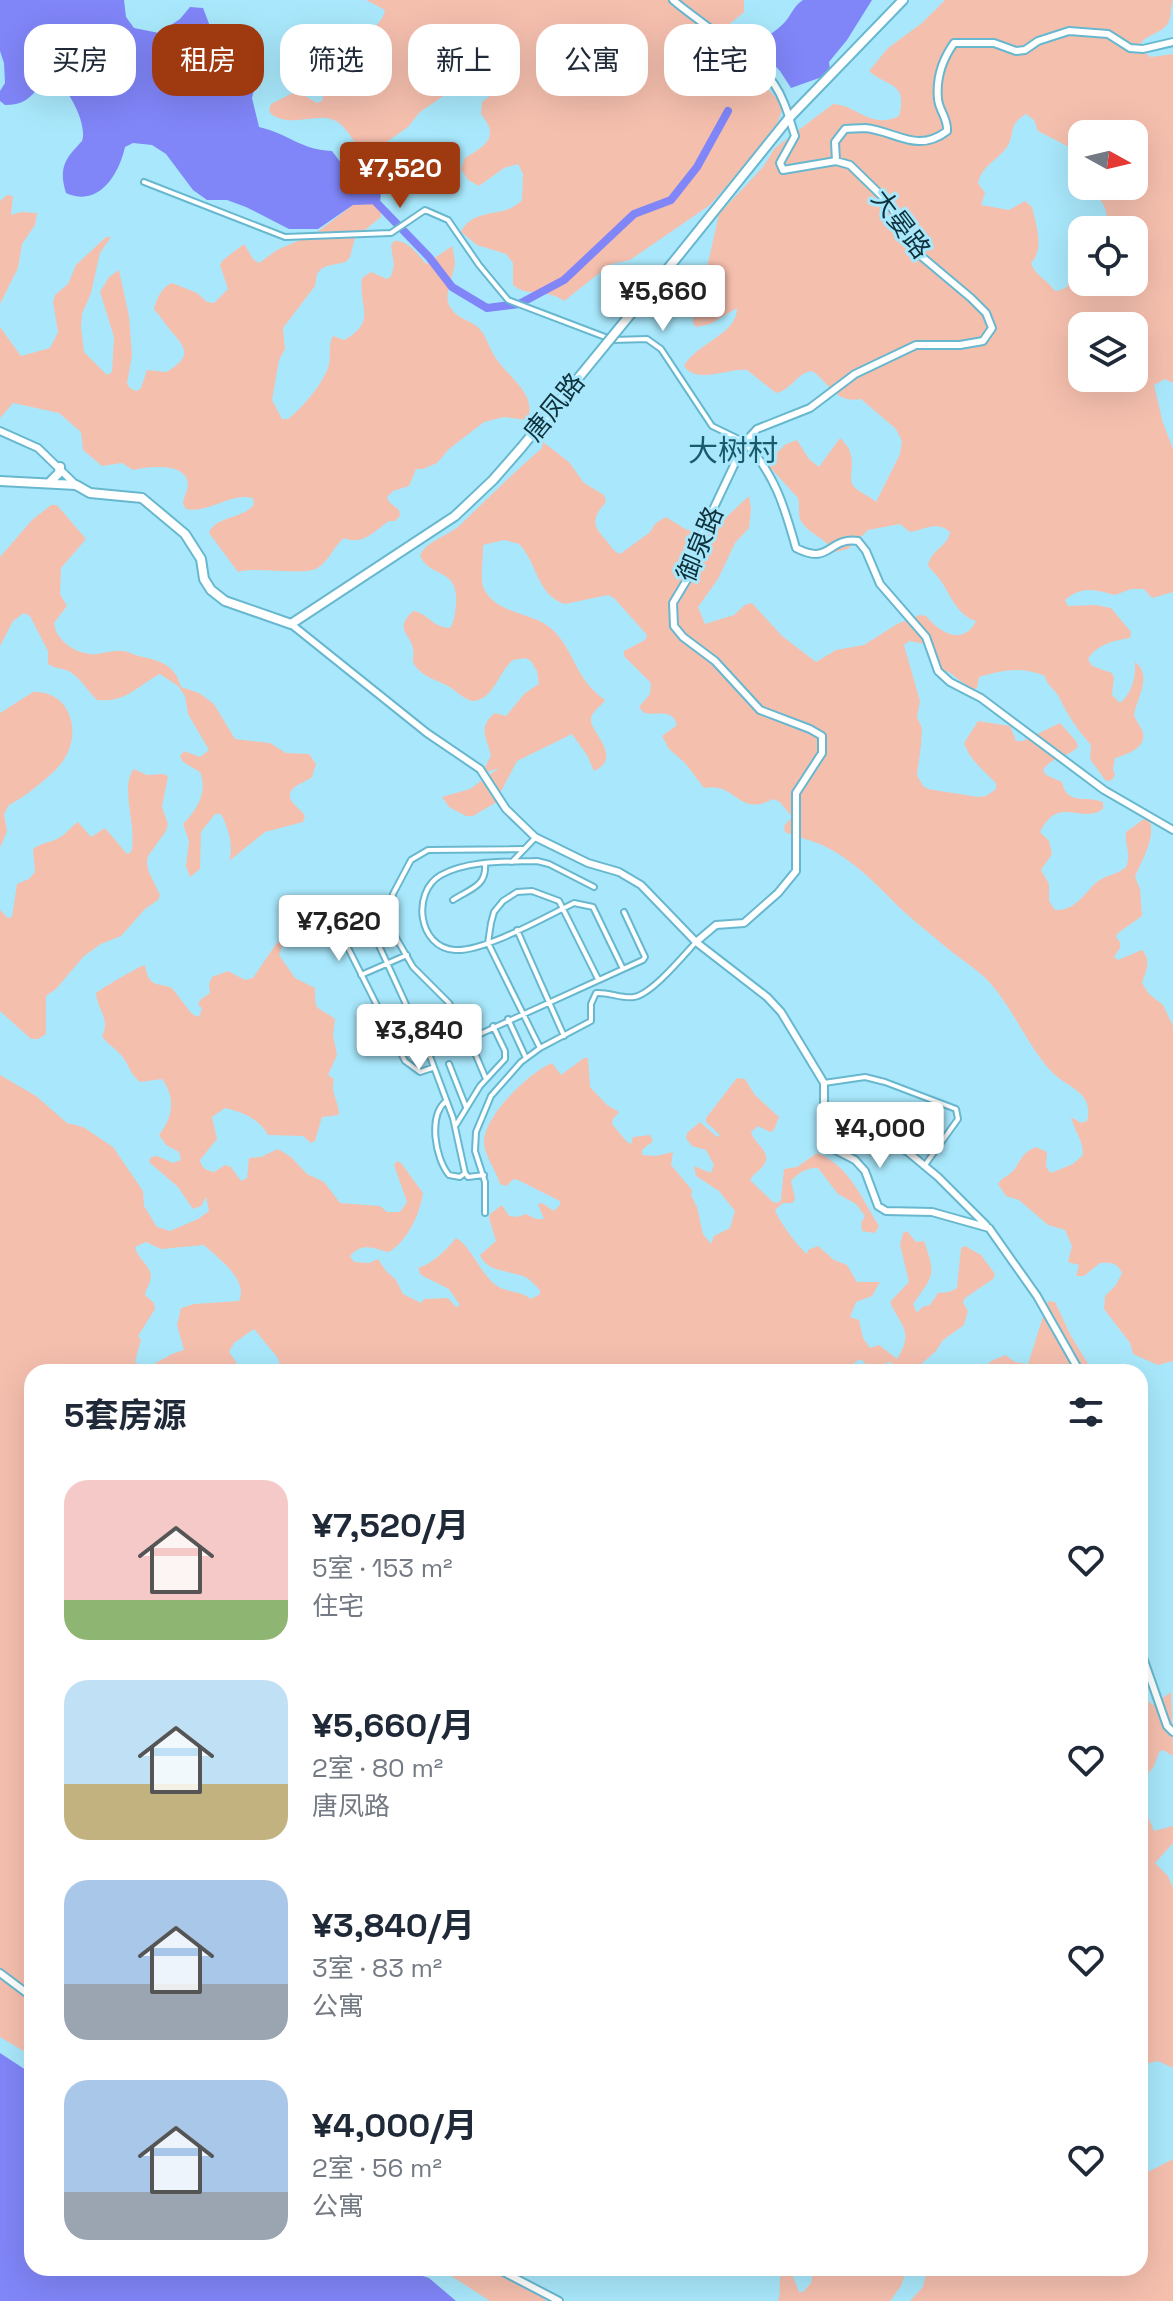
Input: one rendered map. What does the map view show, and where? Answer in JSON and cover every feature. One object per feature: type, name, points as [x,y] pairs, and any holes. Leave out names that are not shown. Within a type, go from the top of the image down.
[{"type":"highway","name":"唐凤路","points":[[291,624],[455,516],[493,480],[789,118],[903,0]]},
{"type":"highway","points":[[48,483],[56,478],[60,467]]},
{"type":"highway","points":[[0,481],[76,485],[90,493],[142,498],[185,534],[201,559],[204,579],[211,590],[225,601],[291,624]]},
{"type":"street","points":[[673,0],[759,67],[785,102],[795,136],[780,163],[783,170],[836,161],[835,142],[845,129],[866,128],[910,141],[934,141],[947,131],[947,120],[938,101],[939,70],[954,43],[994,43],[1016,51],[1069,31],[1108,34],[1130,48],[1143,49],[1173,42]]},
{"type":"street","name":"大晏路","points":[[745,442],[757,429],[810,408],[855,374],[916,345],[960,345],[983,341],[992,328],[986,313],[921,256],[889,203],[850,165],[836,161]]},
{"type":"street","points":[[144,182],[285,237],[391,233],[425,210],[448,220],[508,300],[613,340],[647,339],[661,349],[712,426],[745,442],[763,461],[783,498],[796,548],[807,554],[821,555],[845,540],[858,541],[866,551],[880,584],[926,637],[938,671],[950,682],[981,698],[1104,790],[1173,830]]},
{"type":"street","points":[[0,431],[38,448],[76,485]]},
{"type":"street","name":"御泉路","points":[[696,942],[716,925],[744,923],[778,893],[796,871],[796,793],[822,753],[822,736],[760,710],[715,661],[683,637],[674,626],[673,603],[688,578],[700,537],[745,442]]},
{"type":"street","points":[[291,624],[427,733],[480,769],[506,809],[535,837],[588,863],[619,872],[641,885],[696,942],[767,997],[781,1012],[824,1083],[824,1144],[855,1160],[865,1171],[878,1206],[886,1211],[932,1212],[989,1228]]},
{"type":"street","points":[[512,862],[535,837]]},
{"type":"street","points":[[486,1079],[449,1003],[413,967],[390,922],[393,894],[411,860],[421,852],[437,849],[455,852],[522,849]]},
{"type":"street","points":[[594,887],[537,861],[463,866],[432,881],[423,897],[423,921],[429,935],[441,946],[457,951],[488,943],[574,903],[593,907],[623,969]]},
{"type":"street","points":[[453,900],[483,882],[485,864]]},
{"type":"street","points":[[540,1048],[488,943],[494,912],[503,901],[517,892],[532,891],[559,901],[565,907],[598,979]]},
{"type":"street","points":[[429,1054],[469,1039],[645,957],[624,912]]},
{"type":"street","points":[[371,928],[429,1054],[455,1127],[465,1173],[468,1177],[484,1175]]},
{"type":"street","points":[[517,930],[564,1036]]},
{"type":"street","points":[[343,938],[405,1061],[420,1072],[432,1068]]},
{"type":"street","points":[[485,1213],[484,1175],[475,1151],[479,1121],[491,1096],[526,1058],[591,1021],[591,1004],[596,993],[632,998],[640,996],[667,975],[696,942]]},
{"type":"street","points":[[361,975],[407,955]]},
{"type":"street","points":[[508,1019],[526,1058]]},
{"type":"street","points":[[455,1127],[486,1079],[505,1059],[505,1051],[493,1026]]},
{"type":"street","points":[[449,1064],[467,1108]]},
{"type":"street","points":[[824,1083],[865,1077],[956,1109],[958,1119],[925,1165]]},
{"type":"street","points":[[446,1101],[438,1110],[440,1159],[449,1175],[460,1177],[465,1173]]},
{"type":"street","points":[[825,1121],[860,1137],[884,1138],[925,1165],[989,1228],[1037,1296],[1075,1364]]},
{"type":"street","points":[[1148,1672],[1167,1726],[1173,1732]]},
{"type":"street","points":[[0,1973],[24,1991]]},
{"type":"street","points":[[511,2276],[559,2301]]},
{"type":"shaded area","points":[[0,0],[124,0],[126,17],[131,24],[24,24],[24,96],[31,96],[22,102],[5,105],[0,101],[0,91],[5,83],[0,51]]},
{"type":"shaded area","points":[[366,0],[744,0],[744,12],[730,24],[664,24],[664,96],[774,96],[782,110],[775,130],[710,205],[630,260],[611,264],[564,301],[513,285],[513,263],[506,254],[477,245],[461,232],[473,219],[515,206],[522,200],[523,174],[518,164],[504,168],[479,186],[468,180],[461,169],[465,158],[484,145],[490,135],[481,114],[482,102],[490,96],[520,96],[520,24],[408,24],[408,96],[443,96],[420,112],[408,127],[365,157],[348,132],[336,121],[329,118],[287,120],[271,114],[271,104],[287,96],[305,96],[317,103],[323,96],[392,96],[392,24],[377,24],[385,10]]},
{"type":"shaded area","points":[[803,0],[872,0],[829,62],[830,70],[822,77],[791,88],[776,67],[776,30]]},
{"type":"shaded area","points":[[945,0],[1173,0],[1167,24],[1138,48],[1151,57],[1173,54],[1173,383],[1165,379],[1154,385],[1173,449],[1173,592],[1152,598],[1144,589],[1131,589],[1115,595],[1089,590],[1077,592],[1065,600],[1068,606],[1111,608],[1131,632],[1130,638],[1101,647],[1088,659],[1092,666],[1112,673],[1112,695],[1120,703],[1132,684],[1135,662],[1140,668],[1143,680],[1134,715],[1143,739],[1134,750],[1115,758],[1115,775],[1112,780],[1106,781],[1090,759],[1091,745],[1045,676],[1020,670],[996,672],[979,677],[977,688],[972,690],[949,672],[938,670],[927,646],[909,641],[904,645],[920,701],[917,717],[922,728],[917,775],[928,789],[978,797],[996,789],[996,783],[973,760],[964,743],[978,721],[1010,726],[1016,741],[1023,741],[1060,723],[1076,741],[1078,747],[1043,770],[1046,775],[1062,782],[1072,797],[1103,802],[1103,809],[1087,814],[1062,812],[1047,821],[1040,832],[1049,841],[1052,854],[1041,870],[1049,884],[1049,901],[1055,910],[1069,908],[1100,880],[1126,867],[1126,832],[1148,816],[1151,824],[1150,840],[1135,877],[1140,889],[1142,916],[1118,933],[1116,937],[1120,948],[1114,957],[1118,960],[1142,950],[1147,962],[1142,983],[1149,994],[1163,1005],[1173,1026],[1173,1361],[1158,1365],[1133,1354],[1130,1343],[1104,1309],[1105,1296],[1122,1273],[1118,1267],[1100,1263],[1084,1276],[1076,1276],[1079,1265],[1068,1262],[1072,1246],[1065,1230],[1048,1225],[1019,1200],[1006,1196],[998,1184],[1013,1171],[1024,1155],[1036,1147],[1047,1152],[1046,1167],[1051,1173],[1073,1164],[1082,1156],[1081,1142],[1071,1117],[1081,1123],[1087,1121],[1087,1103],[1083,1096],[1043,1062],[1003,1000],[984,977],[847,860],[825,846],[785,832],[784,826],[792,817],[780,802],[773,799],[752,804],[724,790],[704,788],[685,763],[669,749],[662,736],[677,725],[672,716],[644,713],[639,707],[650,694],[651,683],[624,656],[624,651],[645,640],[647,635],[614,598],[608,595],[565,604],[549,594],[519,544],[504,540],[483,545],[483,584],[490,597],[507,609],[553,630],[587,683],[605,700],[594,712],[591,721],[604,746],[606,759],[594,771],[572,734],[517,761],[495,803],[473,816],[466,816],[449,807],[442,797],[470,789],[499,768],[487,772],[485,767],[491,756],[485,734],[486,724],[495,713],[506,716],[525,693],[539,684],[537,671],[525,658],[513,660],[482,699],[472,701],[416,667],[412,644],[405,632],[404,623],[413,611],[439,626],[450,628],[456,603],[453,584],[429,567],[420,555],[428,545],[460,525],[542,448],[543,442],[569,462],[584,483],[604,495],[606,502],[596,516],[596,525],[600,534],[620,554],[666,517],[687,530],[698,531],[721,522],[749,496],[749,528],[735,543],[718,579],[698,607],[705,624],[734,615],[752,603],[782,636],[816,662],[836,650],[864,645],[897,624],[920,615],[951,634],[958,635],[971,629],[976,621],[959,610],[928,566],[950,532],[935,526],[910,532],[900,524],[868,530],[848,549],[835,552],[803,524],[799,517],[798,498],[766,463],[786,444],[797,440],[809,459],[819,467],[840,438],[847,445],[852,459],[854,487],[876,502],[900,454],[902,441],[896,429],[861,399],[839,396],[812,371],[776,393],[747,370],[705,375],[690,372],[684,366],[697,351],[723,332],[735,317],[737,308],[710,324],[696,327],[693,323],[694,295],[708,263],[719,214],[763,167],[775,148],[833,104],[872,119],[889,120],[899,116],[901,97],[898,91],[869,71],[888,48],[922,23]],"holes":[[[1026,114],[1034,120],[1038,131],[1068,146],[1068,120],[1148,120],[1148,200],[1100,200],[1107,216],[1148,216],[1148,296],[1068,296],[1068,284],[1067,287],[1054,290],[1031,263],[1039,243],[1032,207],[1025,201],[1009,210],[981,205],[985,193],[978,183],[986,167],[1007,147],[1020,118]]]},
{"type":"shaded area","points":[[190,7],[203,8],[209,24],[172,24]]},
{"type":"shaded area","points":[[136,28],[152,32],[152,96],[252,96],[259,127],[320,150],[332,151],[341,163],[382,177],[380,204],[353,205],[318,229],[289,229],[227,200],[207,200],[193,190],[166,154],[152,145],[133,143],[125,147],[118,168],[98,192],[88,196],[66,193],[64,166],[82,141],[83,134],[76,107],[69,96],[136,96]]},
{"type":"shaded area","points":[[7,195],[13,196],[11,215],[37,213],[35,225],[22,244],[18,268],[0,304],[0,201]]},
{"type":"shaded area","points":[[380,204],[381,217],[355,238],[346,262],[321,269],[315,286],[283,328],[285,349],[279,360],[272,400],[282,419],[294,414],[321,382],[329,364],[333,336],[344,340],[361,326],[364,320],[362,278],[371,272],[387,279],[391,276],[394,265],[391,246],[394,241],[408,245],[426,264],[452,246],[455,264],[448,292],[450,307],[482,332],[495,357],[525,394],[530,411],[527,420],[504,417],[484,422],[449,449],[437,463],[416,469],[409,486],[393,491],[387,497],[399,510],[400,516],[363,539],[344,538],[319,567],[304,571],[238,572],[209,533],[217,523],[249,509],[254,504],[253,498],[236,498],[203,509],[186,509],[183,504],[188,485],[181,472],[165,467],[133,470],[122,463],[102,466],[83,450],[81,432],[59,413],[13,403],[0,418],[0,327],[21,356],[50,348],[58,332],[53,302],[55,295],[68,284],[76,265],[106,237],[111,237],[100,253],[91,293],[82,314],[84,352],[107,375],[112,372],[114,337],[100,292],[109,277],[119,270],[129,316],[132,355],[127,384],[137,391],[147,370],[166,372],[183,357],[181,343],[154,309],[165,287],[172,283],[214,303],[228,289],[220,265],[244,244],[259,263],[277,250],[316,233],[353,205]]},
{"type":"shaded area","points":[[51,505],[57,505],[86,539],[61,568],[60,594],[67,606],[54,623],[59,636],[83,653],[124,651],[160,662],[171,668],[181,687],[199,693],[214,704],[235,739],[270,743],[286,753],[309,754],[316,764],[312,777],[293,789],[290,796],[305,816],[303,822],[265,832],[229,861],[231,843],[228,831],[221,814],[215,814],[201,832],[200,869],[190,877],[186,866],[189,841],[183,824],[193,813],[203,787],[200,772],[183,762],[180,756],[184,751],[200,757],[209,750],[188,714],[185,696],[178,686],[160,674],[124,696],[97,700],[73,674],[48,664],[48,651],[30,616],[24,613],[13,621],[0,646],[0,557],[32,520]]},
{"type":"shaded area","points":[[33,692],[46,693],[64,705],[72,726],[72,738],[69,750],[58,767],[9,805],[4,814],[7,831],[0,848],[0,713]]},
{"type":"shaded area","points":[[134,769],[147,775],[168,776],[162,807],[168,824],[147,862],[160,895],[121,936],[101,944],[84,956],[56,989],[46,996],[46,1034],[31,1039],[0,1011],[0,910],[8,918],[12,917],[17,884],[29,879],[35,872],[33,849],[60,837],[78,822],[91,837],[105,828],[127,854],[131,852],[133,843],[128,786]]},
{"type":"shaded area","points":[[285,938],[279,955],[295,978],[315,988],[318,1008],[335,1019],[333,1035],[337,1055],[328,1075],[334,1079],[339,1115],[322,1117],[315,1141],[311,1143],[303,1136],[268,1135],[250,1117],[225,1108],[212,1117],[217,1139],[200,1160],[201,1163],[205,1169],[214,1172],[225,1165],[231,1167],[241,1181],[247,1178],[249,1158],[261,1157],[278,1149],[291,1157],[307,1174],[324,1182],[340,1203],[380,1206],[387,1212],[400,1212],[407,1202],[394,1165],[397,1161],[401,1163],[423,1193],[412,1226],[402,1241],[389,1252],[364,1247],[350,1256],[354,1262],[369,1263],[378,1259],[396,1280],[403,1294],[421,1303],[424,1299],[448,1298],[456,1307],[460,1305],[449,1289],[421,1275],[418,1268],[435,1259],[456,1238],[497,1286],[531,1299],[540,1294],[540,1290],[527,1278],[493,1268],[480,1255],[496,1241],[489,1218],[502,1205],[509,1216],[526,1214],[544,1219],[538,1204],[542,1203],[554,1211],[560,1201],[518,1180],[514,1179],[506,1186],[500,1184],[485,1148],[486,1132],[509,1097],[542,1068],[552,1063],[561,1075],[584,1058],[588,1058],[590,1087],[607,1105],[619,1112],[612,1124],[627,1142],[631,1144],[633,1137],[650,1135],[653,1141],[642,1150],[642,1155],[673,1152],[671,1165],[692,1190],[703,1234],[711,1244],[714,1236],[730,1228],[735,1211],[719,1191],[696,1176],[694,1166],[711,1173],[714,1165],[706,1150],[692,1146],[686,1138],[687,1133],[700,1122],[717,1137],[720,1135],[706,1122],[706,1118],[737,1078],[745,1079],[755,1095],[779,1117],[774,1130],[770,1132],[758,1126],[751,1132],[765,1153],[766,1161],[750,1180],[773,1202],[781,1200],[784,1169],[797,1167],[817,1153],[828,1158],[846,1174],[879,1226],[875,1233],[862,1231],[861,1223],[865,1216],[856,1204],[838,1194],[818,1168],[806,1170],[794,1178],[791,1181],[795,1198],[793,1203],[783,1203],[775,1210],[789,1234],[807,1254],[808,1250],[818,1246],[834,1260],[847,1265],[857,1282],[880,1282],[872,1296],[856,1302],[850,1317],[859,1320],[863,1338],[870,1348],[879,1345],[897,1359],[905,1341],[904,1329],[890,1302],[909,1282],[900,1245],[903,1233],[907,1231],[916,1242],[924,1241],[930,1261],[929,1280],[913,1304],[917,1313],[922,1307],[930,1305],[938,1293],[957,1288],[961,1248],[965,1246],[981,1255],[995,1274],[993,1279],[965,1298],[963,1303],[968,1311],[964,1325],[943,1340],[921,1364],[866,1364],[858,1360],[853,1364],[280,1364],[254,1329],[234,1343],[229,1352],[236,1364],[154,1364],[184,1350],[177,1325],[181,1308],[194,1304],[239,1301],[240,1285],[224,1263],[204,1245],[161,1249],[146,1242],[135,1247],[150,1272],[145,1295],[154,1303],[155,1309],[138,1336],[141,1340],[135,1362],[139,1364],[24,1364],[24,2051],[0,2037],[0,1075],[36,1096],[67,1123],[83,1127],[113,1147],[143,1191],[144,1206],[157,1227],[170,1231],[209,1211],[206,1197],[201,1206],[193,1209],[178,1187],[149,1162],[151,1157],[157,1156],[173,1163],[181,1160],[179,1152],[166,1145],[159,1135],[170,1114],[169,1093],[162,1079],[140,1082],[121,1055],[104,1039],[105,1024],[96,993],[145,965],[151,981],[172,988],[192,1014],[199,1017],[202,1008],[198,1005],[210,993],[212,977],[228,971],[245,980],[253,978],[276,944]]},
{"type":"shaded area","points":[[1048,1301],[1055,1302],[1088,1364],[1028,1364]]},
{"type":"shaded area","points":[[1005,1355],[1015,1362],[1028,1364],[988,1364]]},
{"type":"shaded area","points":[[1171,1692],[1173,1756],[1163,1750],[1159,1752],[1148,1774],[1148,1700],[1153,1705]]},
{"type":"shaded area","points":[[1148,1817],[1154,1831],[1173,1826],[1173,1843],[1155,1863],[1168,1876],[1173,1888],[1173,2068],[1158,2061],[1149,2063]]},
{"type":"shaded area","points":[[0,2053],[24,2069],[24,2276],[423,2276],[456,2301],[0,2301]]},
{"type":"shaded area","points":[[1173,2159],[1173,2301],[910,2301],[923,2287],[925,2276],[1148,2276],[1150,2171]]},
{"type":"shaded area","points":[[451,2276],[512,2276],[523,2288],[546,2301],[490,2301]]},
{"type":"shaded area","points":[[781,2276],[793,2276],[799,2292],[803,2292],[812,2276],[904,2276],[890,2301],[778,2301]]},
{"type":"waterway","points":[[371,197],[429,257],[452,287],[487,308],[519,304],[564,280],[634,214],[671,200],[697,167],[728,111]]},
{"type":"district","name":"大树村","points":[[733,450]]}]
